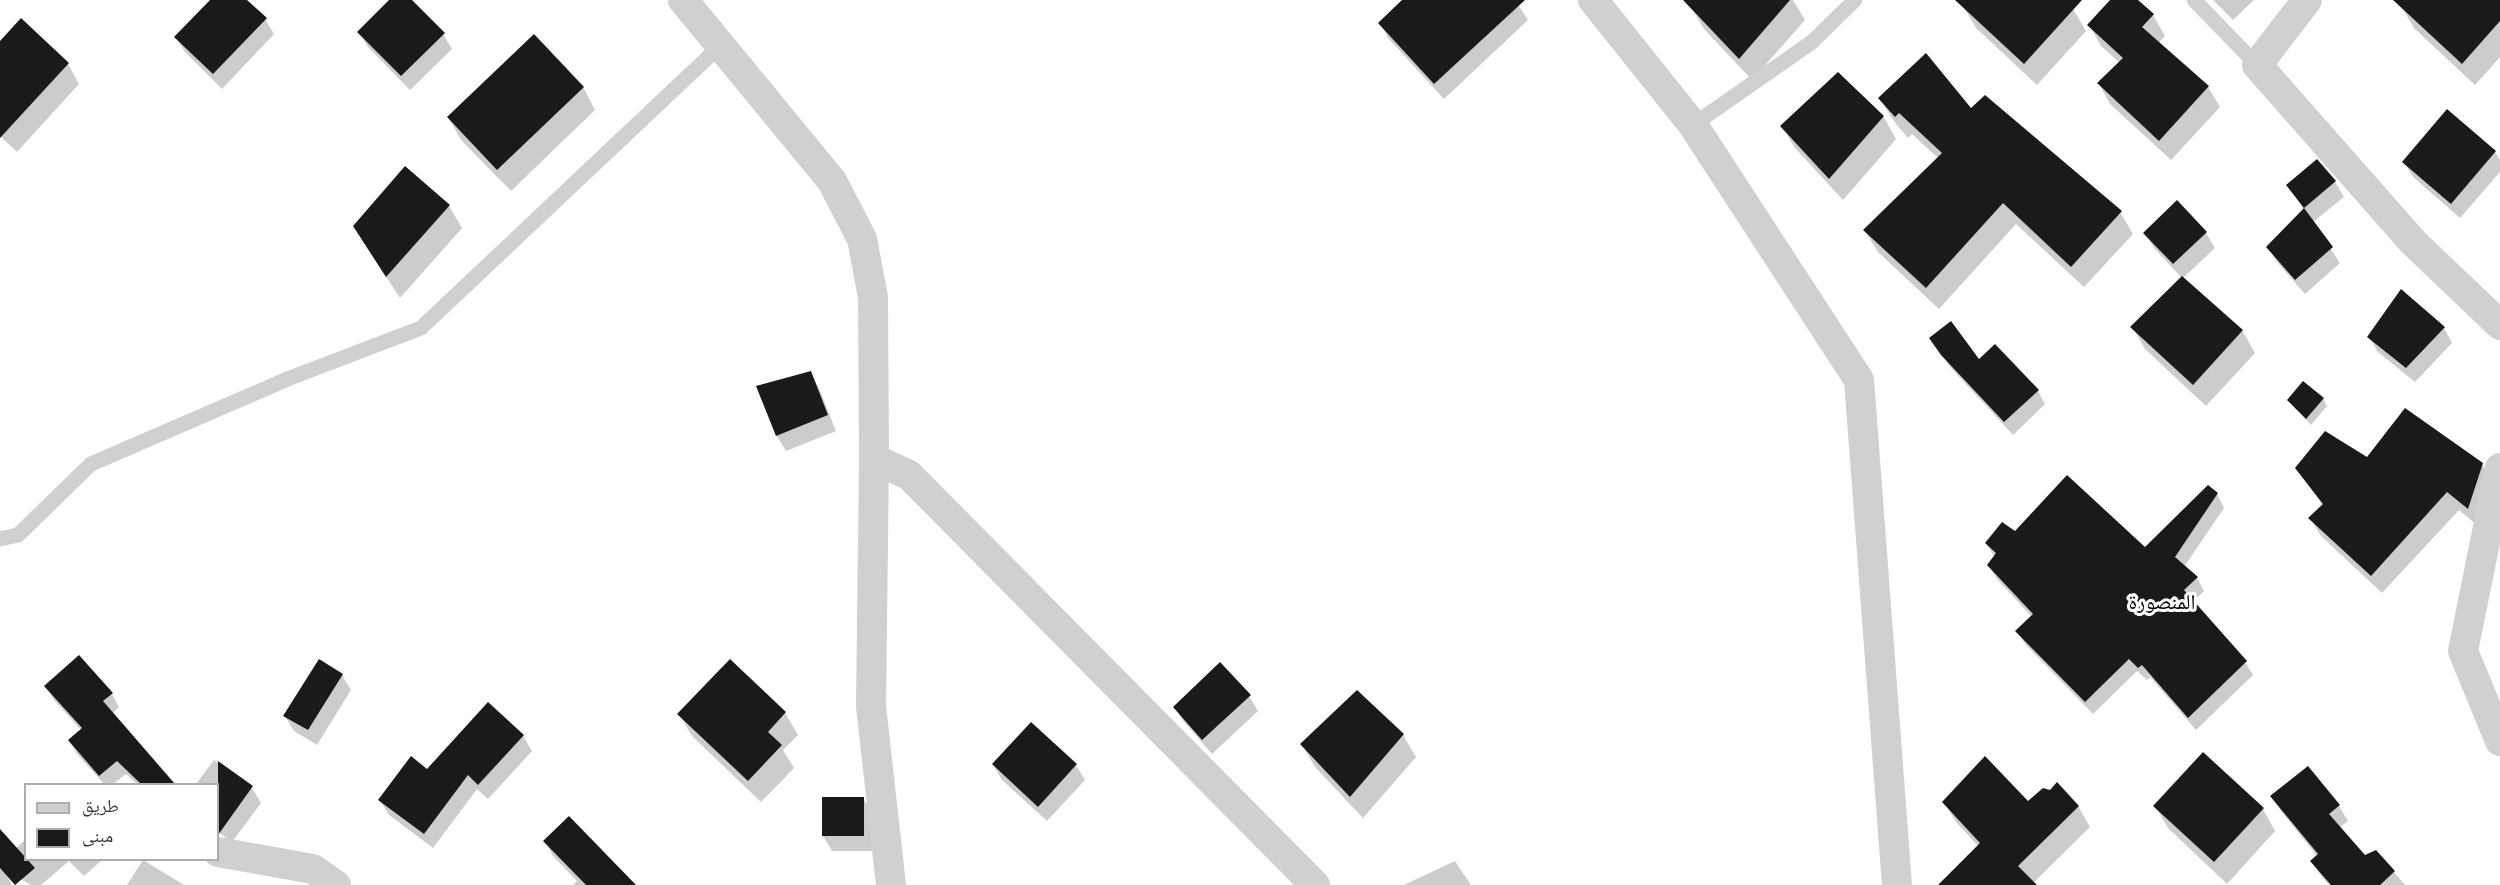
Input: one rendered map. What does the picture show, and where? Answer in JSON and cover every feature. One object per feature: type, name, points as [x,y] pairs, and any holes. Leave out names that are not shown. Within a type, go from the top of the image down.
[{"type":"street","points":[[682,0],[832,181],[862,239],[873,297],[871,706],[891,885]]},
{"type":"street","points":[[1593,0],[1693,125],[1859,380],[1897,885]]},
{"type":"street","points":[[2307,0],[2257,65],[2413,242],[2500,325]]},
{"type":"street","points":[[874,459],[909,475],[1315,885]]},
{"type":"street","points":[[2500,468],[2463,651],[2500,741]]},
{"type":"street","points":[[219,852],[313,869],[336,885]]},
{"type":"lane","points":[[1693,125],[1812,42],[1855,0]]},
{"type":"lane","points":[[2194,0],[2257,65]]},
{"type":"lane","points":[[0,539],[18,535],[91,464],[290,378],[421,328],[720,46]]},
{"type":"building","points":[[210,0],[247,0],[267,18],[213,74],[174,37]]},
{"type":"building","points":[[389,0],[412,0],[445,33],[401,76],[357,32]]},
{"type":"building","points":[[1402,0],[1525,0],[1434,84],[1378,23]]},
{"type":"building","points":[[1683,0],[1790,0],[1739,59]]},
{"type":"building","points":[[1955,0],[2082,0],[2024,64]]},
{"type":"building","points":[[2110,0],[2138,0],[2154,14],[2142,27],[2209,86],[2159,141],[2097,83],[2123,58],[2087,25]]},
{"type":"building","points":[[2393,0],[2500,0],[2500,21],[2462,64]]},
{"type":"building","points":[[21,18],[69,63],[0,138],[0,41]]},
{"type":"building","points":[[534,34],[584,87],[497,170],[447,117]]},
{"type":"building","points":[[1926,53],[1971,108],[1985,95],[2122,211],[2071,267],[2003,203],[1926,288],[1863,230],[1942,153],[1899,113],[1895,117],[1878,98]]},
{"type":"building","points":[[1838,72],[1884,116],[1829,179],[1780,126]]},
{"type":"building","points":[[2447,109],[2496,151],[2451,204],[2402,162]]},
{"type":"building","points":[[2317,159],[2336,181],[2304,208],[2286,185]]},
{"type":"building","points":[[405,166],[450,205],[386,277],[353,226]]},
{"type":"building","points":[[2177,200],[2207,232],[2173,264],[2143,233]]},
{"type":"building","points":[[2304,208],[2333,247],[2295,280],[2266,247]]},
{"type":"building","points":[[2182,276],[2243,330],[2193,385],[2130,327]]},
{"type":"building","points":[[2401,289],[2445,327],[2406,368],[2367,337]]},
{"type":"building","points":[[1951,321],[1979,359],[1995,344],[2039,390],[2004,422],[1941,355],[1929,338]]},
{"type":"building","points":[[811,371],[828,415],[776,436],[756,386]]},
{"type":"building","points":[[2303,381],[2324,398],[2306,419],[2287,400]]},
{"type":"building","points":[[2405,408],[2483,463],[2468,509],[2447,492],[2371,576],[2308,518],[2323,504],[2295,468],[2325,431],[2367,457]]},
{"type":"building","points":[[2067,475],[2145,547],[2208,485],[2218,493],[2175,557],[2198,577],[2184,590],[2247,661],[2188,718],[2142,665],[2138,668],[2129,659],[2085,702],[2015,631],[2033,614],[1987,565],[1996,553],[1985,543],[2002,522],[2015,531]]},
{"type":"building","points":[[79,655],[113,693],[103,701],[174,783],[140,783],[117,761],[99,776],[68,740],[82,728],[44,686]]},
{"type":"building","points":[[319,659],[343,674],[308,730],[283,716]]},
{"type":"building","points":[[730,659],[786,712],[768,732],[782,745],[748,781],[677,714]]},
{"type":"building","points":[[1220,662],[1251,695],[1202,740],[1173,707]]},
{"type":"building","points":[[1357,690],[1404,734],[1350,797],[1300,744]]},
{"type":"building","points":[[488,702],[524,735],[478,785],[468,775],[424,834],[378,800],[411,756],[427,769]]},
{"type":"building","points":[[1031,722],[1077,764],[1038,807],[992,764]]},
{"type":"building","points":[[2203,752],[2264,808],[2214,862],[2153,806]]},
{"type":"building","points":[[1985,756],[2028,801],[2043,788],[2050,790],[2057,782],[2079,806],[2018,866],[2037,885],[1938,885],[1980,843],[1942,802]]},
{"type":"building","points":[[218,761],[253,786],[219,834],[219,783]]},
{"type":"building","points":[[2308,766],[2340,805],[2329,814],[2365,855],[2376,850],[2395,871],[2380,885],[2331,885],[2310,861],[2318,854],[2270,796]]},
{"type":"building","points":[[822,797],[864,797],[864,836],[822,836]]},
{"type":"building","points":[[569,816],[636,885],[586,885],[543,841]]},
{"type":"building","points":[[0,829],[24,856],[24,861],[29,861],[35,868],[15,885],[0,868]]},
{"type":"district","name":"المنصورة","points":[[2162,603]]}]
